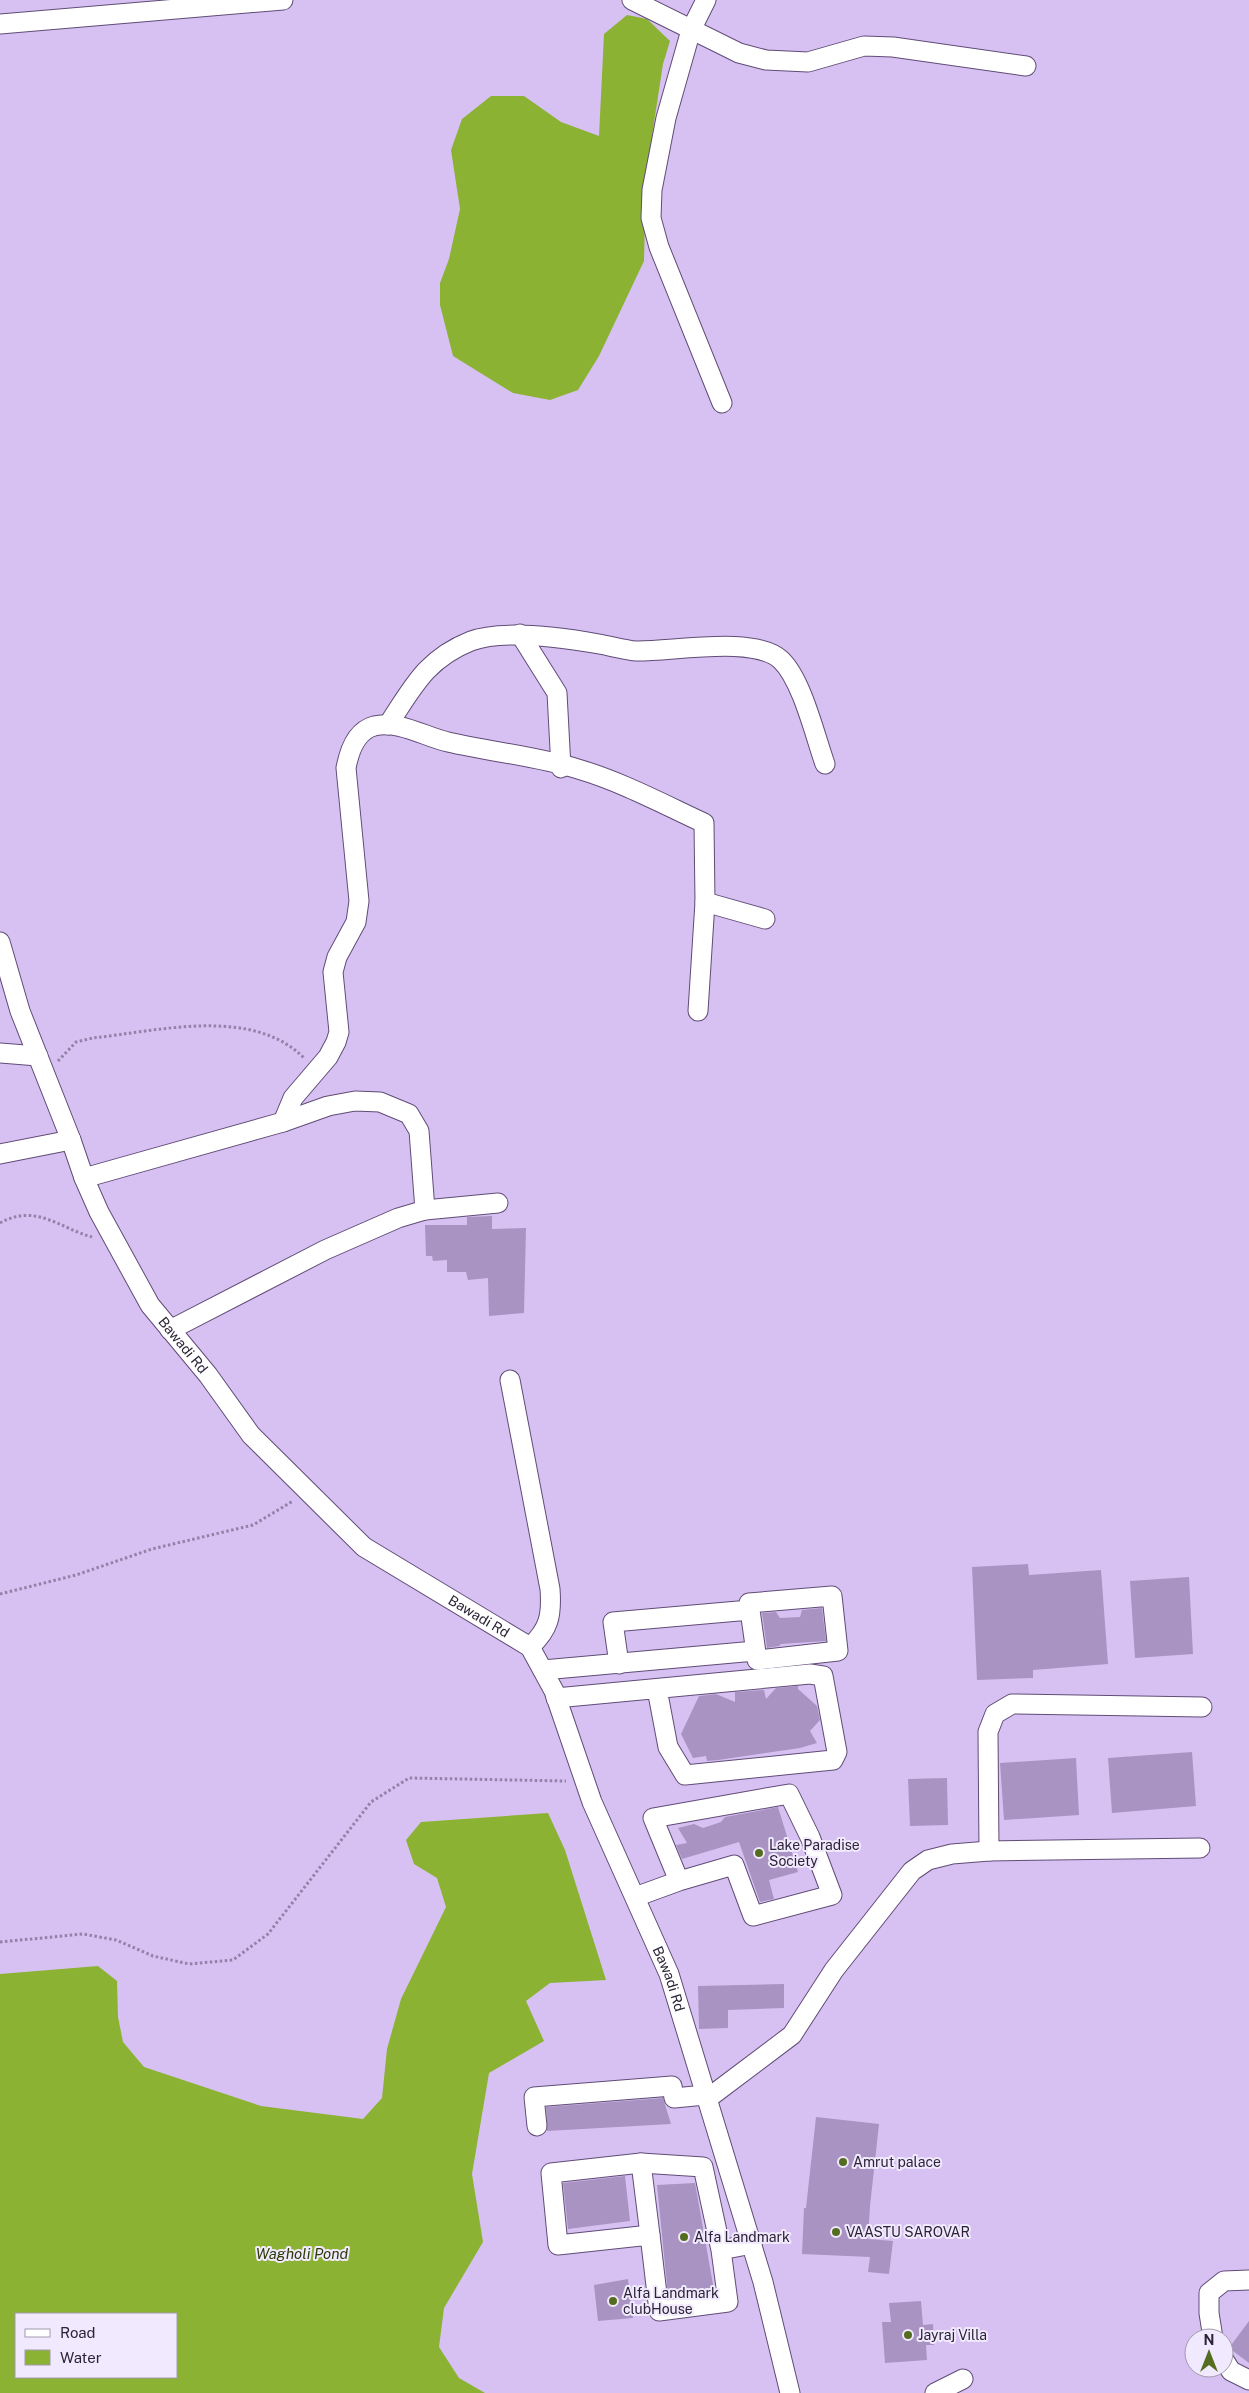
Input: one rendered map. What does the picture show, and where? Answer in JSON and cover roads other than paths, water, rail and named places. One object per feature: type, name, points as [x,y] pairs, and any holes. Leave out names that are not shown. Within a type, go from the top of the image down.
[{"type":"street","points":[[0,24],[283,0]]},
{"type":"street","points":[[632,0],[739,53],[766,60],[808,62],[864,46],[893,47],[1026,66]]},
{"type":"street","points":[[706,0],[691,30],[666,118],[652,190],[651,218],[659,247],[722,403]]},
{"type":"street","points":[[388,725],[423,672],[443,654],[473,640],[520,634],[580,641],[635,651],[705,646],[759,650],[780,659],[794,675],[826,764]]},
{"type":"street","points":[[520,634],[557,693],[561,766]]},
{"type":"street","points":[[283,1122],[294,1098],[328,1057],[336,1042],[338,1032],[333,972],[337,957],[356,922],[359,901],[346,768],[349,752],[357,738],[373,726],[388,725],[409,729],[446,742],[561,766],[624,787],[704,823],[705,902],[698,1011]]},
{"type":"street","points":[[705,902],[765,919]]},
{"type":"street","name":"Bawadi Rd","points":[[0,942],[20,1011],[84,1178],[117,1245],[150,1305],[208,1375],[251,1435],[364,1547],[530,1647],[544,1670],[556,1698],[592,1802],[669,1974],[752,2244],[790,2393]]},
{"type":"street","points":[[0,1053],[42,1065]]},
{"type":"street","points":[[84,1178],[283,1122],[328,1106],[355,1101],[380,1102],[409,1114],[419,1131],[425,1210]]},
{"type":"street","points":[[0,1154],[71,1140]]},
{"type":"street","points":[[170,1330],[325,1250],[398,1218],[425,1210],[498,1203]]},
{"type":"street","points":[[510,1380],[550,1589],[552,1610],[544,1634],[530,1647]]},
{"type":"street","points":[[832,1596],[838,1651],[757,1660],[750,1610],[749,1602],[832,1596]]},
{"type":"street","points":[[619,1664],[613,1622],[750,1610]]},
{"type":"street","points":[[544,1670],[755,1651]]},
{"type":"street","points":[[556,1698],[657,1688],[810,1674],[823,1676],[837,1752],[833,1760],[685,1775],[668,1747],[657,1688]]},
{"type":"street","points":[[990,1851],[988,1732],[995,1714],[1012,1704],[1202,1707]]},
{"type":"street","points":[[635,1897],[679,1881],[734,1865],[753,1916],[832,1895],[810,1837],[789,1794],[653,1818],[679,1881]]},
{"type":"street","points":[[537,2126],[534,2097],[672,2086],[674,2098],[706,2097],[792,2035],[834,1970],[912,1871],[928,1860],[952,1854],[990,1851],[1200,1848]]},
{"type":"street","points":[[642,2163],[660,2311],[728,2302],[721,2250],[702,2166],[642,2163],[551,2173],[558,2245],[650,2235]]},
{"type":"street","points":[[721,2250],[752,2244]]},
{"type":"street","points":[[1211,2328],[1209,2293],[1224,2281],[1249,2280]]},
{"type":"street","points":[[1234,2372],[1249,2380]]},
{"type":"street","points":[[935,2393],[963,2379]]},
{"type":"water","points":[[627,15],[647,19],[670,41],[663,64],[646,175],[644,261],[599,356],[578,390],[550,400],[513,393],[453,356],[440,305],[440,283],[449,259],[460,209],[451,150],[462,119],[491,96],[524,96],[561,122],[599,136],[604,34]]},
{"type":"water","name":"Wagholi Pond","points":[[548,1813],[565,1850],[606,1980],[550,1983],[526,2001],[544,2041],[489,2073],[472,2174],[483,2242],[444,2308],[439,2347],[459,2378],[485,2393],[0,2393],[0,1974],[98,1966],[117,1981],[118,2017],[123,2042],[144,2067],[261,2106],[363,2119],[382,2098],[387,2049],[401,1999],[446,1907],[437,1878],[414,1864],[406,1840],[421,1822]]},
{"type":"place","name":"Lake Paradise Society","points":[[759,1853]]},
{"type":"place","name":"Amrut palace","points":[[843,2162]]},
{"type":"place","name":"VAASTU SAROVAR","points":[[836,2232]]},
{"type":"place","name":"Alfa Landmark","points":[[684,2237]]},
{"type":"place","name":"Alfa Landmark clubHouse","points":[[613,2301]]},
{"type":"place","name":"Jayraj Villa","points":[[908,2335]]}]
